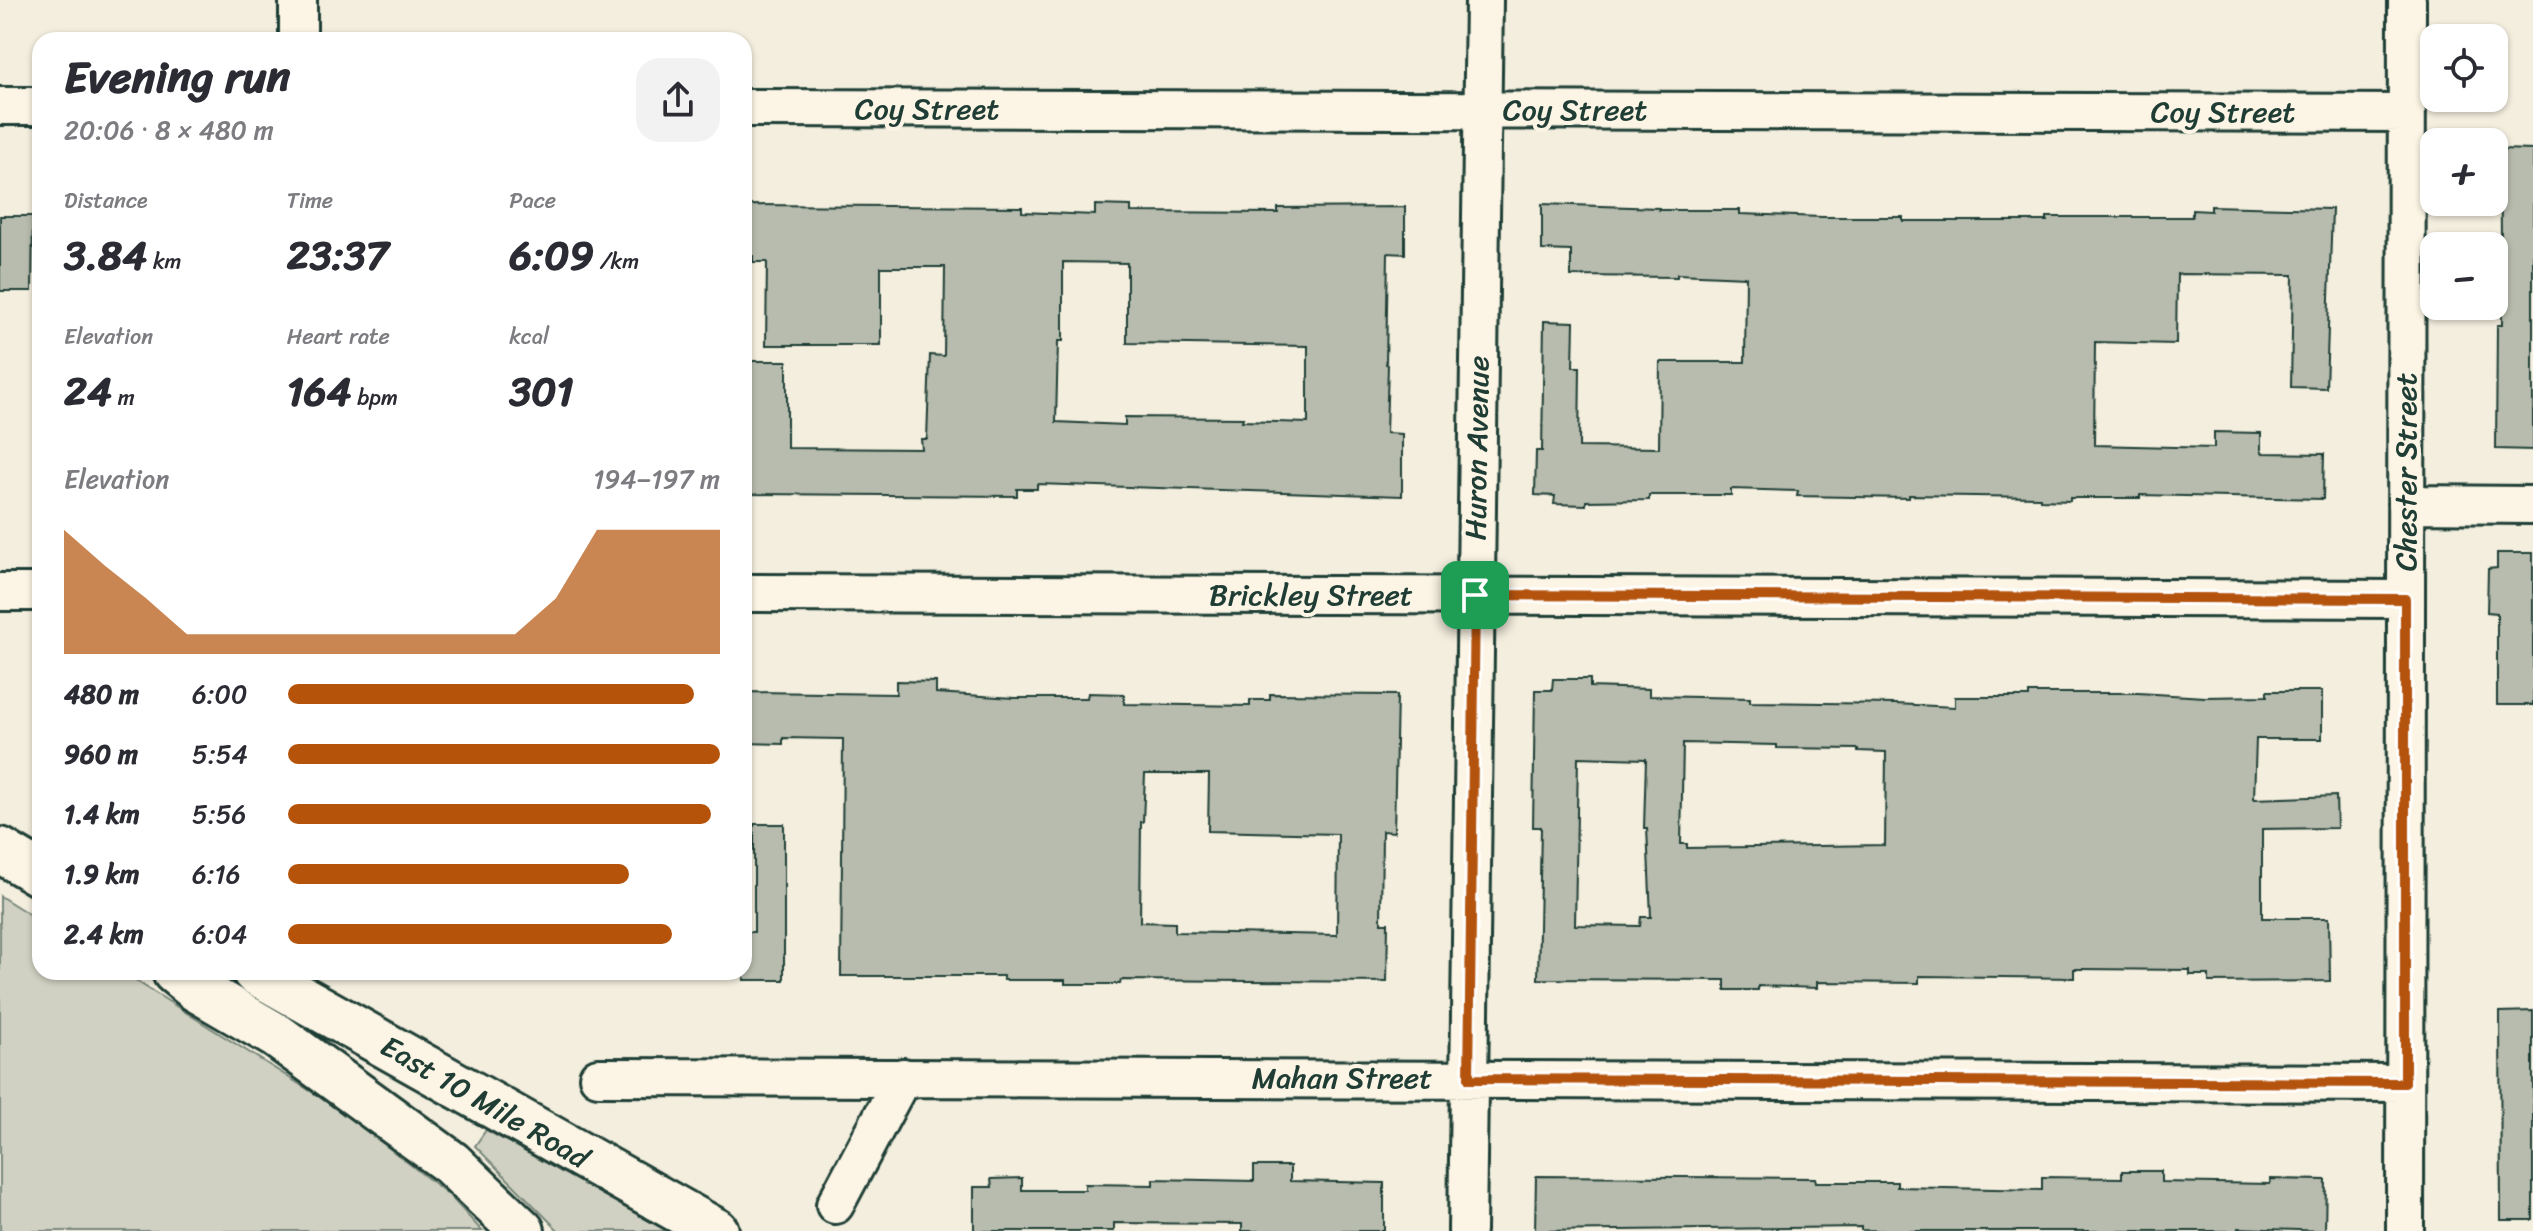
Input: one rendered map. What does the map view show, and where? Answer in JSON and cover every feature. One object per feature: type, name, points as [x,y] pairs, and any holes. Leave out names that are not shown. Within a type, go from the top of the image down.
[{"type":"main road","points":[[0,850],[32,869]]},
{"type":"main road","points":[[185,980],[277,1036],[451,1163],[522,1231]]},
{"type":"main road","name":"East 10 Mile Road","points":[[269,980],[716,1231]]},
{"type":"street","points":[[298,0],[298,32]]},
{"type":"street","name":"Huron Avenue","points":[[1467,1231],[1484,0]]},
{"type":"street","name":"Chester Street","points":[[2405,1231],[2407,0]]},
{"type":"street","points":[[0,106],[32,106]]},
{"type":"street","name":"Coy Street","points":[[752,108],[2407,113]]},
{"type":"street","points":[[2406,504],[2533,505]]},
{"type":"street","points":[[0,592],[32,592]]},
{"type":"street","name":"Brickley Street","points":[[752,593],[2405,599]]},
{"type":"street","name":"Mahan Street","points":[[598,1077],[2405,1083]]},
{"type":"street","points":[[835,1205],[903,1077]]},
{"type":"shaded area","points":[[0,896],[32,916],[32,980],[135,980],[342,1111],[449,1195],[482,1231],[0,1231]]},
{"type":"shaded area","points":[[486,1130],[668,1231],[559,1231],[475,1146]]},
{"type":"building","points":[[2508,149],[2533,150],[2533,450],[2496,449],[2497,325],[2502,325],[2502,320],[2508,320],[2508,232],[2501,232],[2501,216],[2508,216]]},
{"type":"building","points":[[1542,204],[1659,210],[1740,210],[1740,214],[1822,217],[1903,217],[1903,221],[2192,217],[2192,210],[2211,211],[2211,206],[2332,209],[2326,388],[2291,387],[2293,275],[2177,274],[2176,344],[2095,342],[2094,445],[2214,448],[2214,432],[2261,433],[2261,453],[2324,454],[2323,499],[2140,495],[2140,498],[2070,498],[2070,501],[2040,500],[2040,497],[1797,496],[1798,491],[1731,489],[1731,495],[1649,495],[1649,500],[1554,504],[1555,496],[1535,495],[1536,451],[1542,451],[1544,321],[1574,322],[1573,367],[1580,367],[1579,447],[1659,448],[1660,362],[1745,362],[1746,277],[1677,274],[1677,277],[1571,276],[1571,251],[1542,250]]},
{"type":"building","points":[[752,205],[1022,207],[1022,212],[1095,215],[1095,205],[1131,206],[1131,212],[1278,213],[1278,208],[1405,207],[1405,254],[1388,253],[1386,364],[1386,433],[1402,434],[1402,496],[1037,484],[1037,489],[1017,489],[1017,496],[752,494],[752,361],[787,361],[787,448],[922,449],[921,439],[927,439],[930,355],[944,356],[945,267],[881,267],[881,345],[766,345],[767,262],[753,262]],"holes":[[[1063,262],[1127,263],[1127,343],[1308,346],[1308,423],[1242,421],[1243,418],[1125,417],[1125,425],[1056,422],[1058,341],[1063,341]]]},
{"type":"building","points":[[0,216],[32,216],[32,291],[0,291]]},
{"type":"building","points":[[2497,553],[2533,553],[2533,705],[2497,705],[2497,613],[2487,612],[2488,569],[2497,568]]},
{"type":"building","points":[[1553,679],[1590,679],[1590,687],[1649,689],[1649,696],[1955,707],[1955,697],[2029,697],[2029,693],[2138,693],[2205,697],[2267,696],[2267,691],[2322,691],[2322,739],[2256,739],[2254,799],[2336,796],[2337,828],[2262,829],[2262,918],[2329,918],[2330,981],[2209,982],[2209,975],[2190,975],[2190,970],[2081,969],[2074,969],[2074,978],[1919,976],[1919,983],[1817,982],[1817,988],[1758,986],[1758,990],[1725,990],[1725,980],[1538,979],[1541,827],[1533,827],[1535,690],[1552,690]],"holes":[[[1683,743],[1886,752],[1885,845],[1687,848],[1687,844],[1681,844]],[[1578,757],[1646,759],[1644,828],[1647,828],[1651,917],[1641,917],[1640,926],[1575,925]]]},
{"type":"building","points":[[896,681],[936,682],[936,693],[1014,698],[1087,698],[1088,693],[1124,694],[1124,704],[1250,706],[1250,700],[1270,700],[1270,694],[1397,695],[1394,832],[1382,831],[1381,923],[1388,923],[1387,982],[1121,980],[1120,984],[1065,984],[1065,980],[1004,980],[1003,976],[841,976],[843,739],[783,738],[783,744],[752,743],[752,692],[896,694]],"holes":[[[1145,774],[1209,774],[1208,831],[1338,834],[1337,935],[1175,932],[1175,923],[1140,922]]]},
{"type":"building","points":[[754,824],[784,824],[784,980],[752,980]]},
{"type":"building","points":[[2533,1011],[2533,1220],[2501,1220],[2500,1012]]},
{"type":"building","points":[[1254,1166],[1290,1166],[1290,1181],[1384,1183],[1384,1231],[1242,1231],[1242,1224],[1114,1223],[1114,1231],[974,1231],[974,1187],[992,1187],[991,1179],[1022,1178],[1022,1190],[1085,1190],[1085,1184],[1153,1185],[1153,1179],[1254,1181]]},
{"type":"building","points":[[2122,1171],[2161,1171],[2161,1182],[2270,1184],[2270,1179],[2326,1180],[2325,1231],[2238,1228],[2238,1231],[1901,1231],[1861,1230],[1861,1227],[1535,1231],[1536,1176],[1815,1178],[1816,1182],[1897,1182],[1897,1187],[2042,1190],[2042,1177],[2122,1178]]},
{"type":"route","points":[[1475,595],[2405,599],[2405,1083],[1469,1079],[1475,595]]}]
